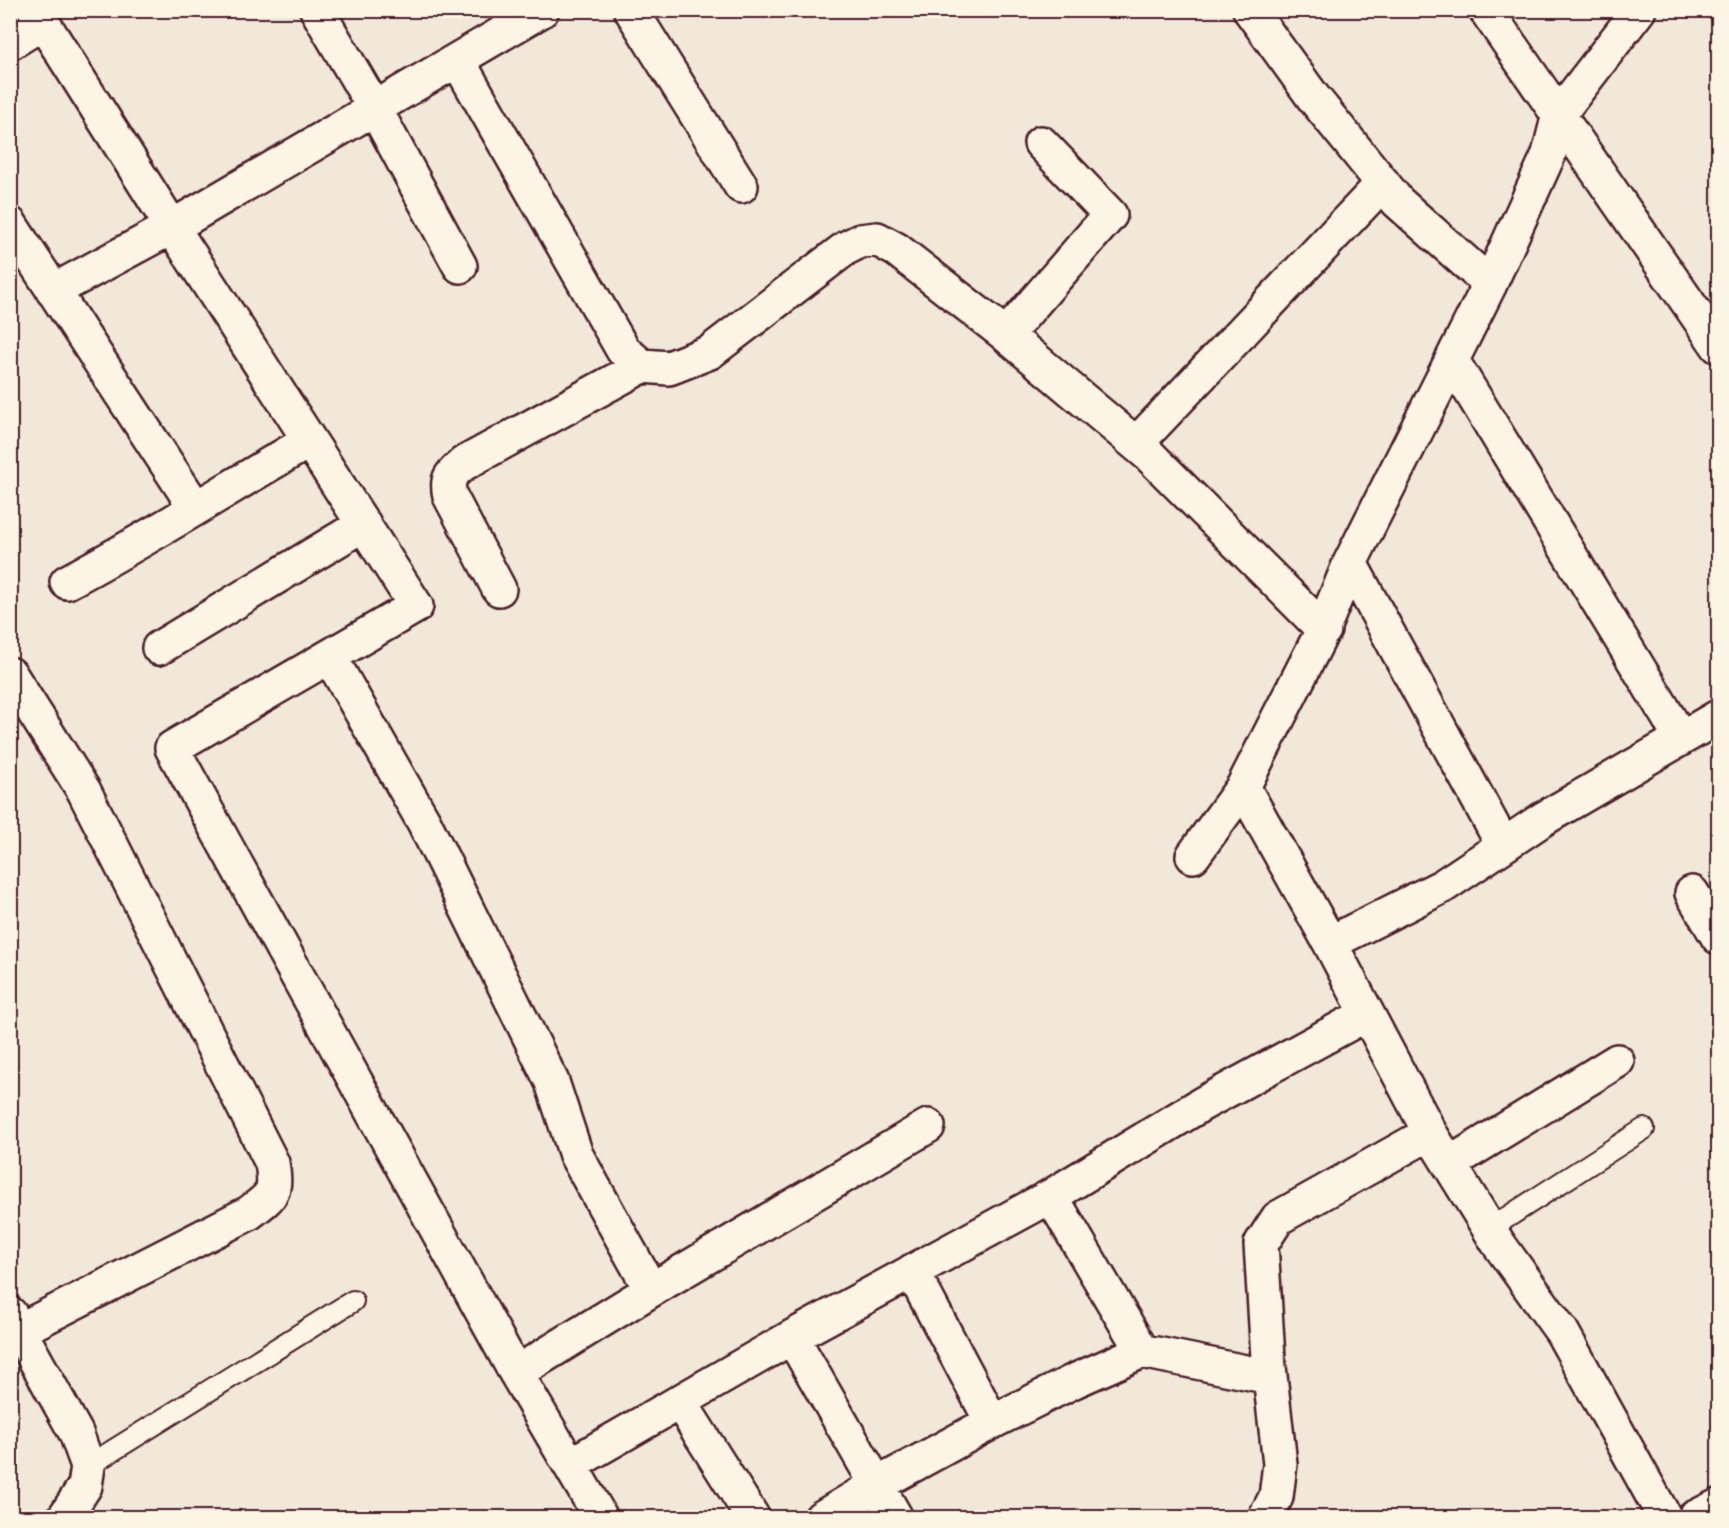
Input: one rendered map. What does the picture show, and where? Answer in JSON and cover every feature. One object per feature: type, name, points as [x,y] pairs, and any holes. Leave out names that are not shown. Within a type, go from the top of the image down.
[{"type":"street","points":[[317,10],[375,109],[460,266]]},
{"type":"street","points":[[53,291],[172,227],[542,10]]},
{"type":"street","points":[[631,10],[741,186]]},
{"type":"street","points":[[1250,10],[1313,97],[1398,202],[1490,284]]},
{"type":"street","points":[[1486,10],[1719,346]]},
{"type":"street","points":[[1193,856],[1243,787],[1324,630],[1350,563],[1490,284],[1549,154],[1559,114],[1639,10]]},
{"type":"street","points":[[10,43],[39,17],[416,606],[172,748],[516,1373],[602,1518]]},
{"type":"street","points":[[458,61],[623,350],[642,366]]},
{"type":"street","points":[[1006,335],[1110,215],[1041,143]]},
{"type":"street","points":[[1136,444],[1383,183]]},
{"type":"street","points":[[10,224],[195,507]]},
{"type":"street","points":[[499,589],[450,496],[447,485],[452,474],[463,464],[642,366],[669,368],[710,352],[846,248],[860,241],[877,239],[897,250],[1006,335],[1149,455],[1324,630]]},
{"type":"street","points":[[1452,362],[1681,738]]},
{"type":"street","points":[[67,582],[135,546],[195,507],[309,441]]},
{"type":"street","points":[[159,648],[364,525]]},
{"type":"street","points":[[1350,563],[1503,845]]},
{"type":"street","points":[[330,657],[429,832],[552,1082],[576,1155],[651,1290]]},
{"type":"street","points":[[10,674],[84,791],[272,1163],[275,1182],[270,1196],[249,1213],[15,1322],[76,1432],[88,1466],[85,1486],[64,1518]]},
{"type":"street","points":[[1330,943],[1443,886],[1581,795],[1719,717]]},
{"type":"street","points":[[1243,787],[1330,943],[1430,1133],[1489,1229],[1562,1332],[1665,1518]]},
{"type":"street","points":[[1692,893],[1719,937]]},
{"type":"street","points":[[570,1465],[792,1337],[1051,1196],[1202,1104],[1367,1014]]},
{"type":"street","points":[[1449,1164],[1617,1060]]},
{"type":"street","points":[[516,1373],[928,1126]]},
{"type":"street","points":[[1265,1518],[1276,1497],[1280,1464],[1270,1377],[1261,1244],[1278,1218],[1430,1133]]},
{"type":"street","points":[[1051,1196],[1142,1350]]},
{"type":"street","points":[[912,1271],[992,1422]]},
{"type":"street","points":[[792,1337],[896,1518]]},
{"type":"street","points":[[821,1518],[992,1422],[1142,1350],[1270,1377]]},
{"type":"street","points":[[680,1402],[753,1518]]},
{"type":"street","points":[[1694,1518],[1719,1506]]},
{"type":"lane","points":[[1489,1229],[1644,1129]]},
{"type":"lane","points":[[88,1466],[353,1301]]}]
